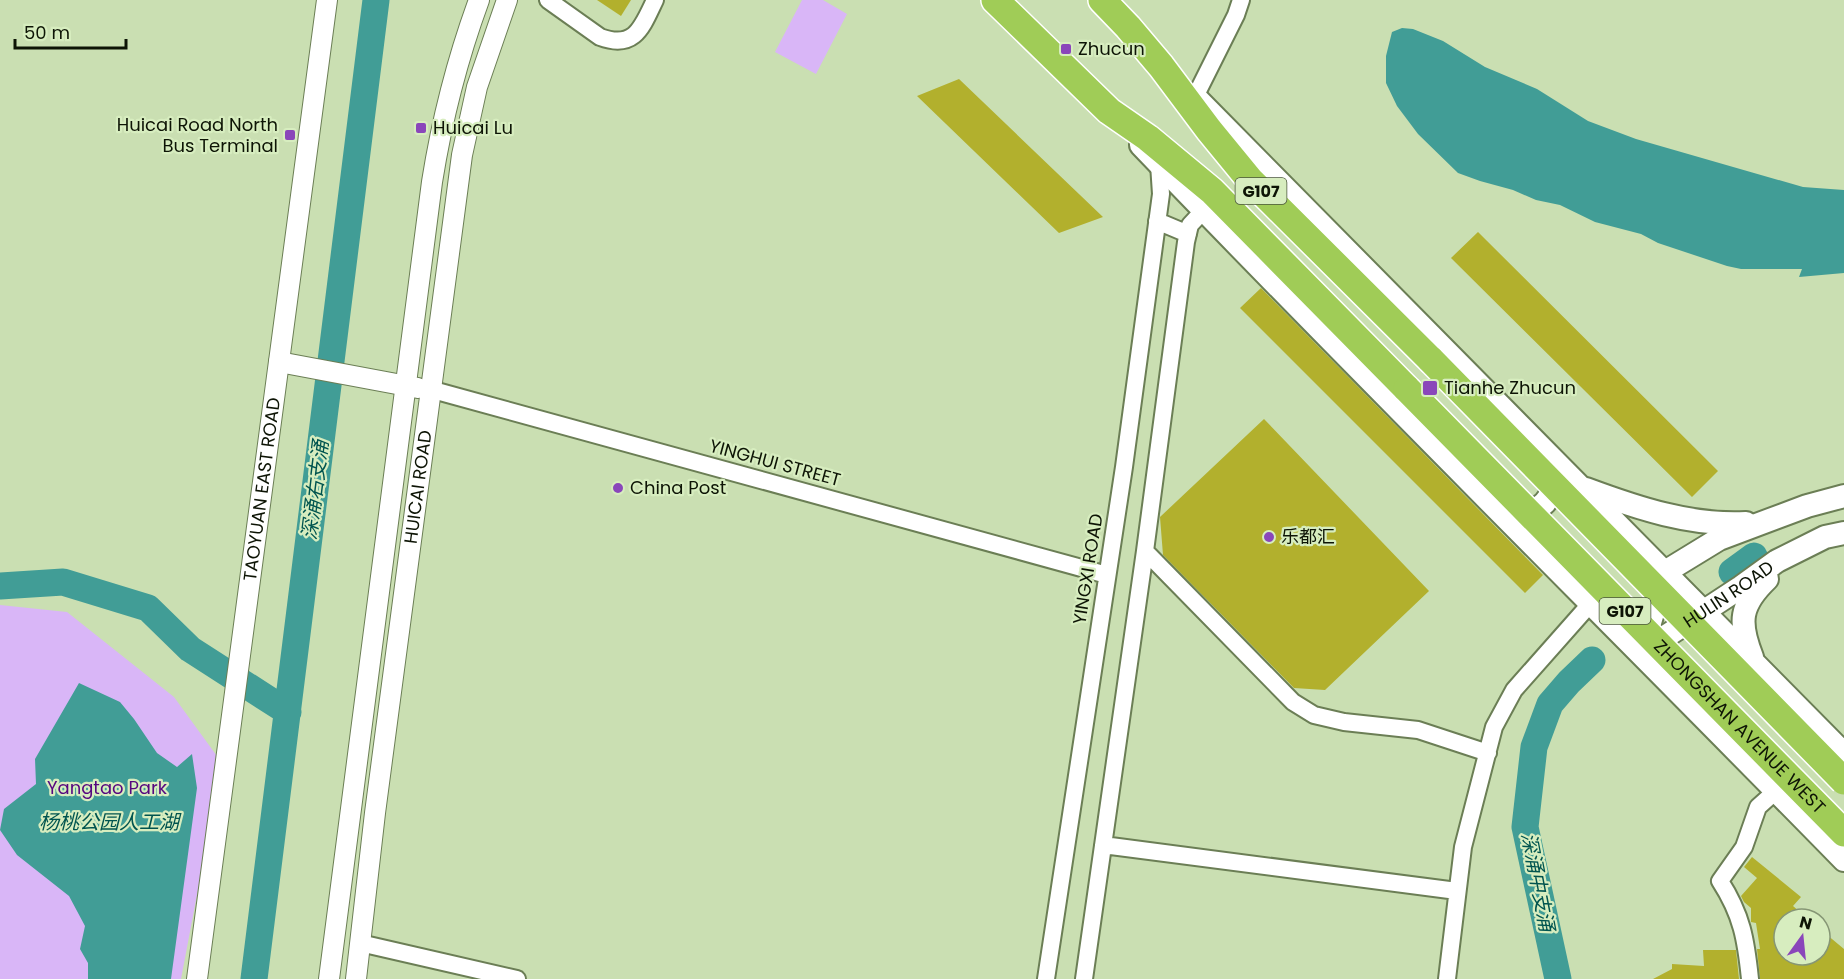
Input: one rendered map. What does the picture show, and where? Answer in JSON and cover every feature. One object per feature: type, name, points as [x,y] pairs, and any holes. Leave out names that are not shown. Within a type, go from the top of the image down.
[{"type":"highway","name":"G107","points":[[995,0],[1108,111]]},
{"type":"highway","name":"G107","points":[[1102,0],[1146,48]]},
{"type":"highway","name":"ZHONGSHAN AVENUE WEST","points":[[1146,48],[1250,180],[1431,360],[1844,782]]},
{"type":"highway","name":"ZHONGSHAN AVENUE WEST","points":[[1108,111],[1148,138],[1212,191],[1844,833]]},
{"type":"main road","points":[[1146,48],[1844,754]]},
{"type":"main road","points":[[1108,111],[1203,211],[1844,860]]},
{"type":"main road","points":[[1493,504],[1508,510],[1526,512],[1544,504],[1551,495],[1554,480],[1550,457]]},
{"type":"main road","points":[[1578,485],[1658,513],[1727,524],[1762,522]]},
{"type":"main road","points":[[1665,572],[1719,539],[1807,506],[1844,496]]},
{"type":"main road","name":"HULIN ROAD","points":[[1641,653],[1789,555],[1826,537],[1844,533]]},
{"type":"main road","points":[[1755,663],[1745,640],[1742,621],[1745,606],[1754,591],[1789,555]]},
{"type":"main road","name":"HULIN ROAD","points":[[1641,653],[1665,572]]},
{"type":"street","name":"TAOYUAN EAST ROAD","points":[[197,979],[327,0]]},
{"type":"street","name":"HUICAI ROAD","points":[[329,979],[412,327],[438,143],[455,68],[479,0]]},
{"type":"street","name":"HUICAI ROAD","points":[[356,979],[375,813],[433,390],[462,155],[477,87],[507,0]]},
{"type":"street","points":[[548,0],[600,37],[623,41],[640,31],[655,0]]},
{"type":"street","points":[[1195,97],[1236,15],[1241,0]]},
{"type":"street","name":"YINGXI ROAD","points":[[1046,979],[1124,467],[1161,194],[1159,164]]},
{"type":"street","points":[[1084,979],[1188,234],[1190,225],[1203,211]]},
{"type":"street","points":[[1157,221],[1188,234]]},
{"type":"street","points":[[412,327],[440,330]]},
{"type":"street","points":[[279,362],[433,390]]},
{"type":"street","name":"YINGHUI STREET","points":[[433,390],[1107,574]]},
{"type":"street","points":[[1145,550],[1293,702],[1314,716],[1344,722],[1418,730],[1488,753]]},
{"type":"street","points":[[1447,979],[1463,847],[1494,727],[1514,690],[1591,603]]},
{"type":"street","points":[[356,764],[381,767]]},
{"type":"street","points":[[1750,979],[1745,936],[1734,903],[1720,882],[1744,847],[1758,807],[1777,790]]},
{"type":"street","points":[[351,810],[375,813]]},
{"type":"street","points":[[1103,845],[1457,891]]},
{"type":"street","points":[[360,943],[517,979]]},
{"type":"green space","points":[[802,0],[823,0],[847,14],[816,74],[775,52]]},
{"type":"green space","name":"Yangtao Park","points":[[0,605],[67,612],[174,697],[222,763],[181,979],[0,979]]},
{"type":"water","points":[[1402,28],[1413,29],[1443,41],[1485,67],[1537,89],[1588,121],[1636,139],[1803,187],[1844,190],[1844,273],[1799,277],[1802,269],[1741,269],[1727,266],[1658,243],[1641,234],[1595,222],[1560,205],[1536,200],[1513,190],[1458,173],[1418,134],[1397,106],[1386,83],[1386,56],[1392,32]]},
{"type":"water","name":"杨桃公园人工湖","points":[[79,683],[120,702],[157,753],[177,767],[192,754],[197,788],[171,979],[88,979],[88,963],[80,949],[85,926],[69,896],[17,855],[0,830],[4,809],[36,784],[35,759]]},
{"type":"building","points":[[597,0],[631,0],[621,16]]},
{"type":"building","points":[[959,79],[1103,217],[1059,233],[917,96]]},
{"type":"building","points":[[1478,232],[1718,471],[1692,497],[1451,258]]},
{"type":"building","points":[[1261,288],[1543,575],[1525,593],[1240,308]]},
{"type":"building","name":"乐都汇","points":[[1264,419],[1429,591],[1325,690],[1294,688],[1163,555],[1160,517]]},
{"type":"building","points":[[1752,857],[1801,897],[1794,907],[1772,907],[1772,967],[1832,967],[1832,939],[1844,949],[1844,979],[1760,979],[1757,949],[1760,949],[1756,923],[1751,922],[1751,908],[1741,896],[1757,878],[1744,867]]},
{"type":"building","points":[[1703,950],[1736,950],[1739,979],[1653,979],[1672,969],[1672,964],[1704,966]]},
{"type":"waterway","name":"深涌右支涌","points":[[254,979],[376,0]]},
{"type":"waterway","name":"深涌中支涌","points":[[1732,572],[1754,556]]},
{"type":"waterway","points":[[0,586],[63,582],[148,608],[190,649],[288,712]]},
{"type":"waterway","name":"深涌中支涌","points":[[1558,979],[1525,827],[1534,747],[1550,704],[1592,660]]},
{"type":"place","name":"Zhucun","points":[[1066,49]]},
{"type":"place","name":"Huicai Lu","points":[[421,128]]},
{"type":"place","name":"Huicai Road North Bus Terminal","points":[[290,135]]},
{"type":"place","name":"Tianhe Zhucun","points":[[1430,388]]},
{"type":"place","name":"China Post","points":[[618,488]]},
{"type":"place","name":"乐都汇","points":[[1269,537]]}]
